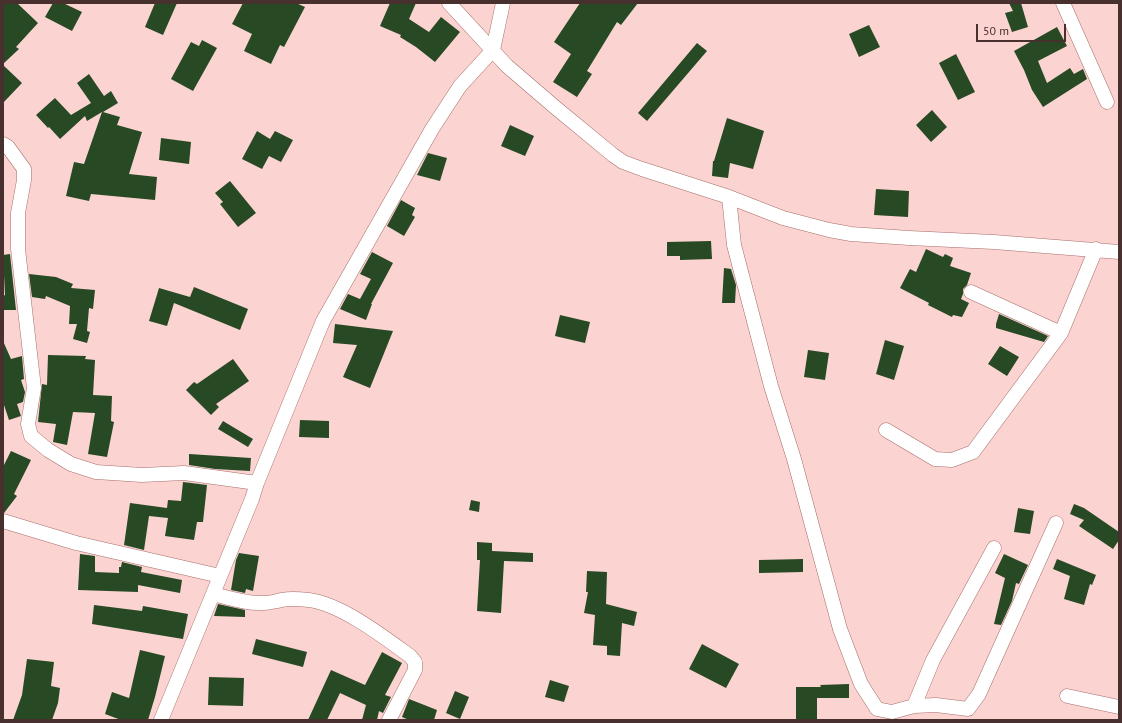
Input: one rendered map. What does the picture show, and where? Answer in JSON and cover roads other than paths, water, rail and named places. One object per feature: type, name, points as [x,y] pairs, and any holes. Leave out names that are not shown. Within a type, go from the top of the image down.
[{"type":"street","points":[[449,3],[507,66],[623,162],[729,196],[783,218],[851,234],[994,242],[1119,252]]},
{"type":"street","points":[[161,720],[323,321],[432,129],[460,86],[493,50],[503,3]]},
{"type":"street","points":[[1063,3],[1107,102]]},
{"type":"street","points":[[3,144],[8,148],[24,169],[24,180],[18,213],[18,249],[34,388],[28,424],[31,436],[48,450],[71,464],[96,472],[142,475],[184,473],[257,483]]},
{"type":"street","points":[[729,196],[734,245],[771,386],[794,459],[840,629],[861,684],[877,709],[892,712],[905,712],[936,705],[968,710],[979,694],[1056,523]]},
{"type":"street","points":[[886,430],[935,459],[952,460],[973,452],[1061,333],[1096,249]]},
{"type":"street","points":[[971,292],[1061,333]]},
{"type":"street","points":[[3,521],[76,543],[220,576]]},
{"type":"street","points":[[905,712],[994,548]]},
{"type":"street","points":[[213,594],[243,601],[264,603],[284,599],[322,602],[362,623],[410,656],[415,662],[415,670],[389,720]]},
{"type":"street","points":[[1067,696],[1119,707]]}]
